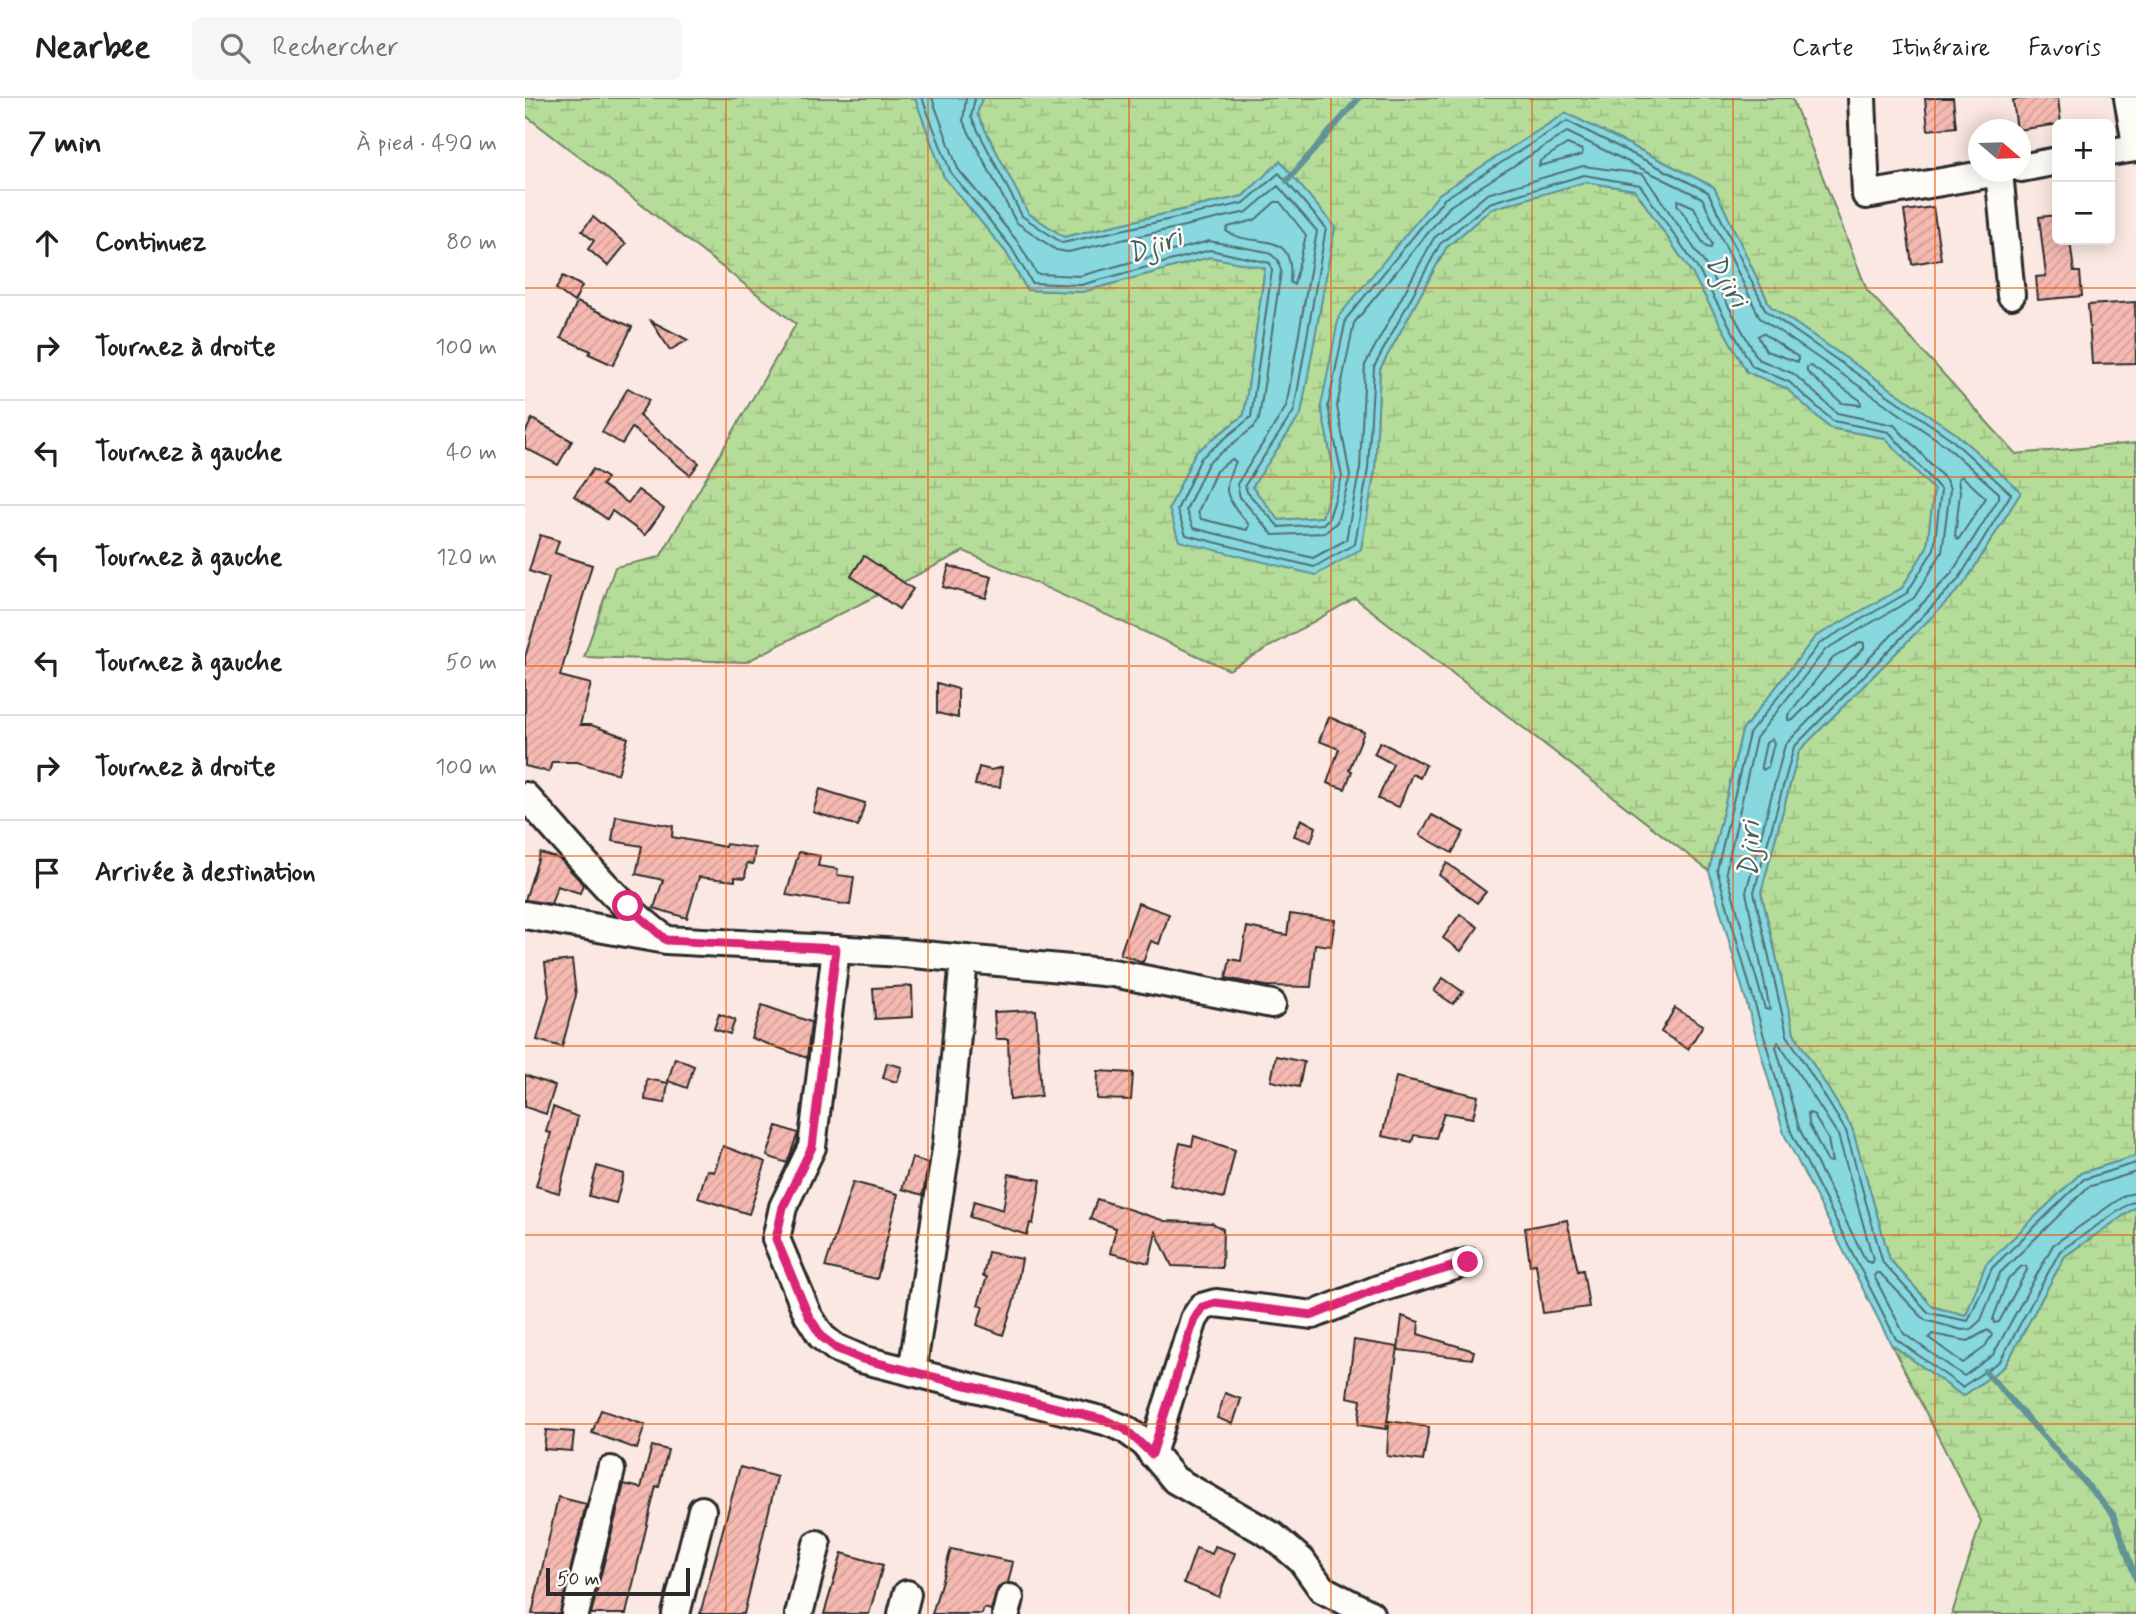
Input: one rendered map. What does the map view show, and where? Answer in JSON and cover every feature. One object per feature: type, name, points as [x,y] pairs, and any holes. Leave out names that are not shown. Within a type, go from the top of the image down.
[{"type":"street","points":[[1862,98],[1866,195],[1999,172],[2011,295]]},
{"type":"street","points":[[2115,151],[2136,146],[2128,98]]},
{"type":"street","points":[[2031,166],[2052,163]]},
{"type":"street","points":[[525,796],[599,877],[648,926],[666,940]]},
{"type":"street","points":[[525,915],[666,940],[836,949],[1113,973],[1272,1004]]},
{"type":"street","points":[[836,949],[812,1147],[783,1207],[776,1239],[808,1315],[822,1337],[836,1348],[862,1359],[1105,1420],[1125,1429],[1175,1480],[1273,1536],[1302,1561],[1322,1589],[1370,1614]]},
{"type":"street","points":[[912,1372],[947,1143],[964,959]]},
{"type":"street","points":[[1152,1454],[1194,1320],[1202,1307],[1216,1303],[1313,1315],[1378,1289],[1468,1262]]},
{"type":"street","points":[[575,1614],[611,1470]]},
{"type":"street","points":[[676,1614],[702,1510]]},
{"type":"street","points":[[799,1614],[817,1544]]},
{"type":"green space","points":[[525,98],[915,98],[944,177],[1006,252],[1027,290],[1082,292],[1210,257],[1265,267],[1244,415],[1195,453],[1169,509],[1361,549],[1375,470],[1380,369],[1446,248],[1491,209],[1585,182],[1635,190],[1692,273],[1747,372],[1786,388],[1830,428],[1885,438],[1934,490],[1927,547],[1902,588],[1815,637],[1742,731],[1709,871],[1355,598],[1229,670],[964,551],[746,662],[584,657],[615,567],[660,557],[796,324],[525,115]]},
{"type":"green space","points":[[982,98],[1792,98],[1867,290],[2016,454],[2136,443],[2136,1156],[2081,1173],[1986,1264],[1966,1315],[1933,1307],[1890,1260],[1852,1128],[1794,1033],[1761,892],[1799,751],[1964,584],[2021,492],[1955,433],[1770,306],[1714,187],[1566,113],[1439,194],[1321,406],[1335,477],[1322,517],[1279,520],[1252,487],[1301,413],[1335,227],[1280,162],[1243,196],[1064,237],[1028,213],[977,114]]},
{"type":"green space","points":[[2136,1207],[2136,1614],[1952,1614],[1981,1521],[1891,1344],[1963,1396],[2005,1366],[2065,1256]]},
{"type":"water","name":"Djiri","points":[[915,98],[982,98],[977,114],[1028,213],[1064,237],[1243,196],[1280,161],[1335,227],[1301,414],[1252,487],[1279,520],[1322,517],[1335,477],[1321,406],[1339,316],[1439,194],[1566,113],[1714,187],[1770,306],[1955,433],[2021,492],[1964,584],[1799,751],[1761,892],[1794,1033],[1852,1128],[1890,1260],[1933,1307],[1966,1315],[1986,1264],[2081,1173],[2136,1156],[2136,1207],[2065,1256],[2005,1366],[1963,1396],[1891,1344],[1784,1134],[1709,871],[1742,731],[1815,637],[1902,588],[1927,547],[1934,490],[1885,438],[1830,428],[1786,388],[1747,372],[1692,273],[1635,190],[1585,182],[1491,209],[1446,248],[1380,369],[1375,470],[1361,549],[1316,575],[1179,541],[1169,509],[1195,453],[1244,415],[1265,268],[1210,257],[1082,292],[1027,290],[1006,252],[944,177]]},
{"type":"building","points":[[1925,98],[1953,98],[1956,127],[1928,130]]},
{"type":"building","points":[[2058,98],[2060,119],[2052,119],[2052,125],[2031,128],[2031,119],[2016,119],[2013,100]]},
{"type":"building","points":[[1933,207],[1941,259],[1912,264],[1904,211]]},
{"type":"building","points":[[2052,216],[2052,245],[2071,245],[2074,272],[2080,272],[2082,296],[2038,300],[2036,277],[2046,276],[2039,217]]},
{"type":"building","points":[[593,217],[626,244],[608,266],[588,249],[594,241],[582,231]]},
{"type":"building","points":[[563,276],[582,286],[574,302],[556,289]]},
{"type":"building","points":[[577,302],[632,327],[613,365],[589,354],[591,351],[561,338]]},
{"type":"building","points":[[2135,302],[2136,363],[2092,364],[2088,305]]},
{"type":"building","points":[[651,321],[688,340],[670,350]]},
{"type":"building","points":[[628,388],[649,400],[639,416],[699,463],[690,475],[632,428],[622,444],[602,432]]},
{"type":"building","points":[[532,419],[572,441],[558,465],[525,448],[525,433]]},
{"type":"building","points":[[593,469],[607,478],[602,485],[628,503],[638,490],[664,509],[645,535],[612,511],[607,519],[574,496]]},
{"type":"building","points":[[540,535],[559,541],[555,553],[592,565],[560,676],[591,684],[580,725],[591,725],[628,738],[618,774],[577,762],[552,762],[549,772],[525,766],[525,657],[549,578],[529,571]]},
{"type":"building","points":[[864,556],[913,589],[899,609],[851,576]]},
{"type":"building","points":[[949,566],[992,577],[986,598],[943,587]]},
{"type":"building","points":[[937,683],[958,689],[958,718],[937,713]]},
{"type":"building","points":[[1329,717],[1364,732],[1349,770],[1352,771],[1345,789],[1327,783],[1339,749],[1319,741]]},
{"type":"building","points":[[1380,742],[1426,765],[1420,778],[1412,774],[1399,807],[1378,799],[1393,764],[1374,754]]},
{"type":"building","points":[[979,767],[991,770],[1002,767],[1000,787],[975,785]]},
{"type":"building","points":[[820,789],[865,803],[858,826],[813,812]]},
{"type":"building","points":[[1432,815],[1464,832],[1452,853],[1420,835]]},
{"type":"building","points":[[616,816],[673,826],[672,837],[725,847],[726,844],[755,848],[753,864],[747,863],[745,878],[735,877],[735,881],[699,877],[687,918],[654,908],[663,880],[636,874],[642,846],[612,841]]},
{"type":"building","points":[[1301,819],[1316,827],[1311,842],[1294,836]]},
{"type":"building","points":[[799,852],[820,856],[818,866],[838,869],[837,875],[854,877],[850,905],[786,895]]},
{"type":"building","points":[[540,853],[560,859],[583,884],[580,893],[557,886],[551,904],[525,900]]},
{"type":"building","points":[[1447,863],[1486,892],[1477,903],[1439,875]]},
{"type":"building","points":[[1138,903],[1169,914],[1159,944],[1151,941],[1143,962],[1120,954]]},
{"type":"building","points":[[1290,914],[1335,920],[1331,946],[1315,944],[1311,987],[1266,986],[1226,978],[1230,959],[1241,961],[1247,927],[1287,935]]},
{"type":"building","points":[[1460,914],[1478,927],[1461,951],[1443,938]]},
{"type":"building","points":[[572,960],[576,995],[562,1047],[537,1040],[549,996],[545,963]]},
{"type":"building","points":[[1443,978],[1463,992],[1453,1004],[1434,991]]},
{"type":"building","points":[[912,986],[913,1017],[875,1019],[873,988]]},
{"type":"building","points":[[762,1005],[811,1022],[807,1058],[751,1038]]},
{"type":"building","points":[[1675,1008],[1703,1025],[1688,1049],[1661,1032]]},
{"type":"building","points":[[1036,1010],[1041,1096],[1010,1100],[1008,1039],[996,1039],[994,1012]]},
{"type":"building","points":[[719,1014],[735,1020],[730,1034],[714,1029]]},
{"type":"building","points":[[1276,1056],[1304,1062],[1299,1087],[1271,1081]]},
{"type":"building","points":[[675,1058],[694,1066],[687,1088],[668,1081]]},
{"type":"building","points":[[887,1063],[902,1067],[897,1082],[883,1078]]},
{"type":"building","points":[[1098,1071],[1133,1073],[1131,1100],[1097,1099]]},
{"type":"building","points":[[525,1075],[555,1086],[546,1114],[525,1107]]},
{"type":"building","points":[[1396,1077],[1478,1096],[1473,1118],[1444,1113],[1436,1138],[1414,1135],[1412,1142],[1382,1136]]},
{"type":"building","points":[[647,1079],[668,1083],[665,1103],[645,1100]]},
{"type":"building","points":[[553,1107],[578,1117],[559,1193],[536,1186],[551,1133],[546,1132]]},
{"type":"building","points":[[777,1126],[798,1133],[787,1163],[767,1156]]},
{"type":"building","points":[[1194,1136],[1235,1150],[1224,1198],[1170,1185],[1180,1143],[1192,1146]]},
{"type":"building","points":[[723,1146],[766,1162],[749,1214],[698,1198],[707,1170],[714,1172]]},
{"type":"building","points":[[912,1158],[928,1163],[923,1195],[902,1189]]},
{"type":"building","points":[[597,1166],[624,1174],[616,1203],[589,1196]]},
{"type":"building","points":[[1009,1174],[1041,1180],[1033,1224],[1030,1223],[1027,1235],[970,1217],[974,1201],[1003,1210]]},
{"type":"building","points":[[853,1182],[898,1194],[877,1279],[825,1267]]},
{"type":"building","points":[[1097,1199],[1165,1221],[1212,1223],[1223,1229],[1222,1268],[1172,1266],[1156,1232],[1149,1263],[1110,1253],[1116,1228],[1090,1219]]},
{"type":"building","points":[[1567,1220],[1578,1271],[1583,1270],[1589,1307],[1543,1313],[1536,1264],[1530,1265],[1525,1228]]},
{"type":"building","points":[[988,1252],[1022,1259],[1014,1301],[1003,1335],[977,1325],[983,1307],[978,1305],[987,1277],[983,1276]]},
{"type":"building","points":[[1402,1316],[1419,1322],[1418,1334],[1474,1351],[1472,1359],[1398,1350]]},
{"type":"building","points":[[1354,1340],[1398,1347],[1386,1429],[1358,1425],[1361,1400],[1347,1397]]},
{"type":"building","points":[[1225,1393],[1241,1399],[1233,1424],[1217,1418]]},
{"type":"building","points":[[601,1410],[645,1425],[637,1449],[592,1433]]},
{"type":"building","points":[[1389,1421],[1429,1427],[1423,1461],[1387,1456]]},
{"type":"building","points":[[546,1430],[574,1432],[572,1451],[544,1449]]},
{"type":"building","points":[[652,1446],[668,1450],[659,1487],[656,1486],[626,1614],[591,1614],[624,1484],[641,1488]]},
{"type":"building","points":[[740,1467],[777,1477],[744,1614],[700,1614]]},
{"type":"building","points":[[558,1497],[586,1504],[560,1614],[532,1614]]},
{"type":"building","points":[[1215,1546],[1235,1553],[1219,1597],[1184,1583],[1196,1548],[1212,1554]]},
{"type":"building","points":[[951,1549],[1013,1562],[1008,1583],[998,1588],[991,1610],[984,1608],[982,1614],[932,1614]]},
{"type":"building","points":[[842,1553],[883,1565],[869,1614],[824,1614]]},
{"type":"waterway","points":[[1287,181],[1359,98]]},
{"type":"waterway","points":[[1985,1371],[2113,1514],[2136,1579]]},
{"type":"route","points":[[628,906],[666,940],[836,949],[812,1147],[783,1207],[776,1239],[808,1315],[822,1337],[836,1348],[862,1359],[1105,1420],[1125,1429],[1144,1443],[1152,1454],[1194,1320],[1202,1307],[1216,1303],[1313,1315],[1378,1289],[1468,1262]]}]
